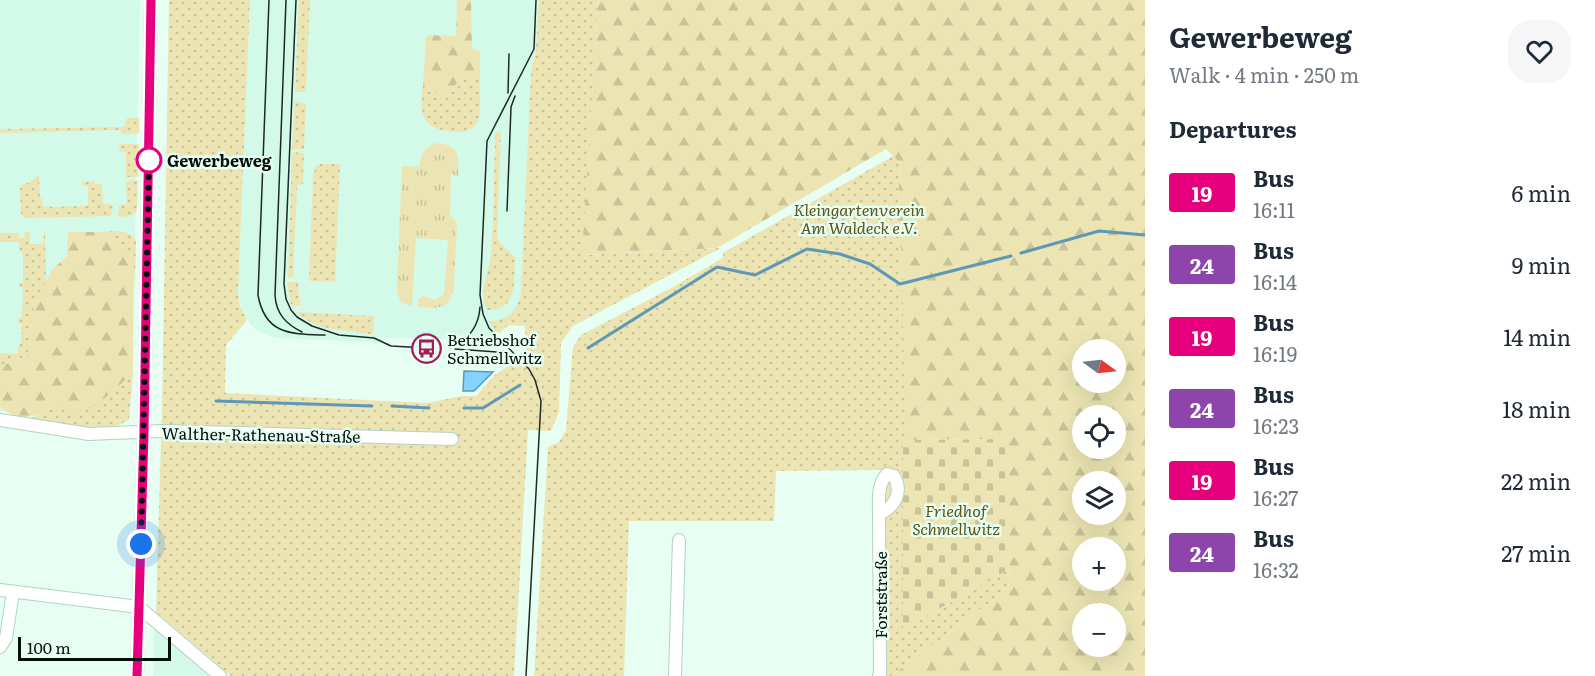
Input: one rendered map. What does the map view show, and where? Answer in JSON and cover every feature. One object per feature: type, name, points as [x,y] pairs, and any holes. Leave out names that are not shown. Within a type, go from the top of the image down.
[{"type":"street","points":[[137,676],[152,0]]},
{"type":"street","name":"Walther-Rathenau-Straße","points":[[0,420],[89,434],[161,431],[452,439]]},
{"type":"street","name":"Forststraße","points":[[879,514],[879,676]]},
{"type":"street","points":[[675,676],[680,540]]},
{"type":"street","points":[[0,590],[139,607],[220,676]]},
{"type":"street","points":[[0,647],[6,638],[13,592]]},
{"type":"shaded area","points":[[0,0],[140,0],[134,285],[127,412],[123,420],[0,411]]},
{"type":"shaded area","points":[[250,0],[549,0],[525,326],[509,325],[489,342],[467,342],[463,337],[458,340],[382,337],[378,345],[371,342],[276,338],[252,326],[243,313],[238,292]]},
{"type":"shaded area","points":[[154,628],[211,676],[153,676]]},
{"type":"green space","points":[[169,0],[250,0],[238,292],[240,306],[247,320],[226,345],[225,393],[428,403],[461,396],[476,396],[495,375],[526,353],[525,326],[509,325],[497,334],[489,321],[496,321],[511,314],[521,293],[531,71],[536,50],[539,0],[598,0],[583,255],[721,248],[573,326],[561,343],[559,412],[551,431],[528,430],[514,676],[231,676],[156,612]]},
{"type":"green space","points":[[299,0],[310,0],[306,90],[295,92]]},
{"type":"green space","points":[[457,0],[471,0],[472,48],[480,52],[480,79],[462,80],[441,95],[423,85],[426,37],[430,35],[456,36]]},
{"type":"green space","points":[[598,0],[1145,0],[1145,676],[891,676],[1008,589],[1010,569],[1007,439],[905,440],[902,255],[897,227],[900,163],[886,149],[717,248],[582,255]]},
{"type":"green space","points":[[480,79],[480,111],[478,121],[474,126],[468,130],[454,132],[438,129],[427,122],[422,109],[423,85],[441,95],[462,80]]},
{"type":"green space","points":[[295,101],[306,104],[304,149],[292,149]]},
{"type":"green space","points":[[127,118],[139,118],[139,133],[123,134],[119,130],[0,133],[0,129],[124,127]]},
{"type":"green space","points":[[498,130],[501,133],[497,239],[515,258],[515,276],[509,300],[504,306],[487,310],[484,290],[491,255],[495,137]]},
{"type":"green space","points":[[437,143],[451,147],[458,158],[458,177],[451,173],[450,215],[457,222],[454,287],[450,300],[446,304],[437,307],[418,307],[418,299],[423,296],[435,300],[444,294],[448,240],[416,238],[412,306],[401,302],[397,285],[402,166],[419,167],[424,152]]},
{"type":"green space","points":[[120,144],[139,144],[138,177],[126,177],[126,152],[119,152]]},
{"type":"green space","points":[[292,152],[304,153],[303,184],[297,185],[293,277],[288,277]]},
{"type":"green space","name":"Kleingartenverein Am Waldeck e.V.","points":[[893,156],[900,163],[897,227],[902,255],[906,413],[903,629],[1010,569],[1008,589],[891,676],[886,676],[883,470],[776,471],[774,521],[629,521],[624,676],[534,676],[548,447],[559,442],[566,430],[573,347],[581,335],[673,287],[723,258],[723,253]]},
{"type":"green space","points":[[340,164],[335,282],[310,281],[309,279],[313,176],[316,166]]},
{"type":"green space","points":[[39,176],[40,198],[43,207],[88,206],[88,186],[82,186],[82,182],[94,181],[95,184],[102,184],[103,204],[110,204],[113,207],[111,216],[25,218],[21,215],[20,186]]},
{"type":"green space","points":[[138,180],[137,211],[131,216],[118,217],[119,205],[127,204],[126,181]]},
{"type":"green space","points":[[25,232],[30,232],[30,244],[43,244],[45,233],[46,285],[34,306],[28,355],[0,367],[0,353],[18,354],[18,346],[21,343],[22,324],[18,322],[18,319],[22,317],[23,288],[19,287],[19,284],[23,282],[23,255],[19,250],[19,242],[0,242],[0,233],[19,233],[19,238],[24,238]]},
{"type":"green space","points":[[68,232],[99,232],[134,256],[133,373],[106,397],[80,414],[57,407],[22,417],[0,407],[0,367],[28,355],[34,306],[52,270],[67,256]]},
{"type":"green space","points":[[99,232],[124,232],[136,240],[135,285],[133,256],[118,243]]},
{"type":"green space","points":[[287,282],[298,282],[301,305],[291,305]]},
{"type":"green space","points":[[296,312],[374,316],[373,335],[324,327],[314,324]]},
{"type":"green space","points":[[133,373],[129,420],[113,428],[93,428],[31,418],[57,407],[106,397]]},
{"type":"green space","name":"Friedhof Schmellwitz","points":[[1008,439],[1010,569],[903,629],[903,442],[905,440]]},
{"type":"water","points":[[464,371],[493,372],[474,391],[463,391]]},
{"type":"waterway","points":[[1021,253],[1099,231],[1145,235]]},
{"type":"waterway","points":[[588,348],[717,267],[755,275],[807,249],[840,254],[870,264],[900,284],[1011,256]]},
{"type":"waterway","points":[[464,408],[483,408],[520,385]]},
{"type":"waterway","points":[[216,401],[372,406]]},
{"type":"waterway","points":[[392,406],[429,408]]},
{"type":"tram line","points":[[269,0],[258,295],[261,308],[267,318],[281,330],[325,335]]},
{"type":"tram line","points":[[286,0],[275,295],[277,308],[283,318],[302,332]]},
{"type":"tram line","points":[[296,0],[284,284],[286,299],[297,317],[312,326],[339,335],[374,338],[391,346],[426,348]]},
{"type":"tram line","points":[[526,676],[541,401],[529,369],[489,328],[483,314],[480,295],[487,141],[534,49],[536,0]]},
{"type":"tram line","points":[[508,93],[509,54]]},
{"type":"tram line","points":[[507,211],[511,107],[515,96]]},
{"type":"tram line","points":[[450,348],[471,332],[480,307]]},
{"type":"tram line","points":[[455,349],[497,352],[516,363]]},
{"type":"bus line","name":"19","points":[[137,676],[144,432],[151,0]]},
{"type":"place","name":"Gewerbeweg","points":[[149,160]]},
{"type":"place","name":"Betriebshof Schmellwitz","points":[[426,348]]},
{"type":"route","points":[[141,544],[149,160]]}]
